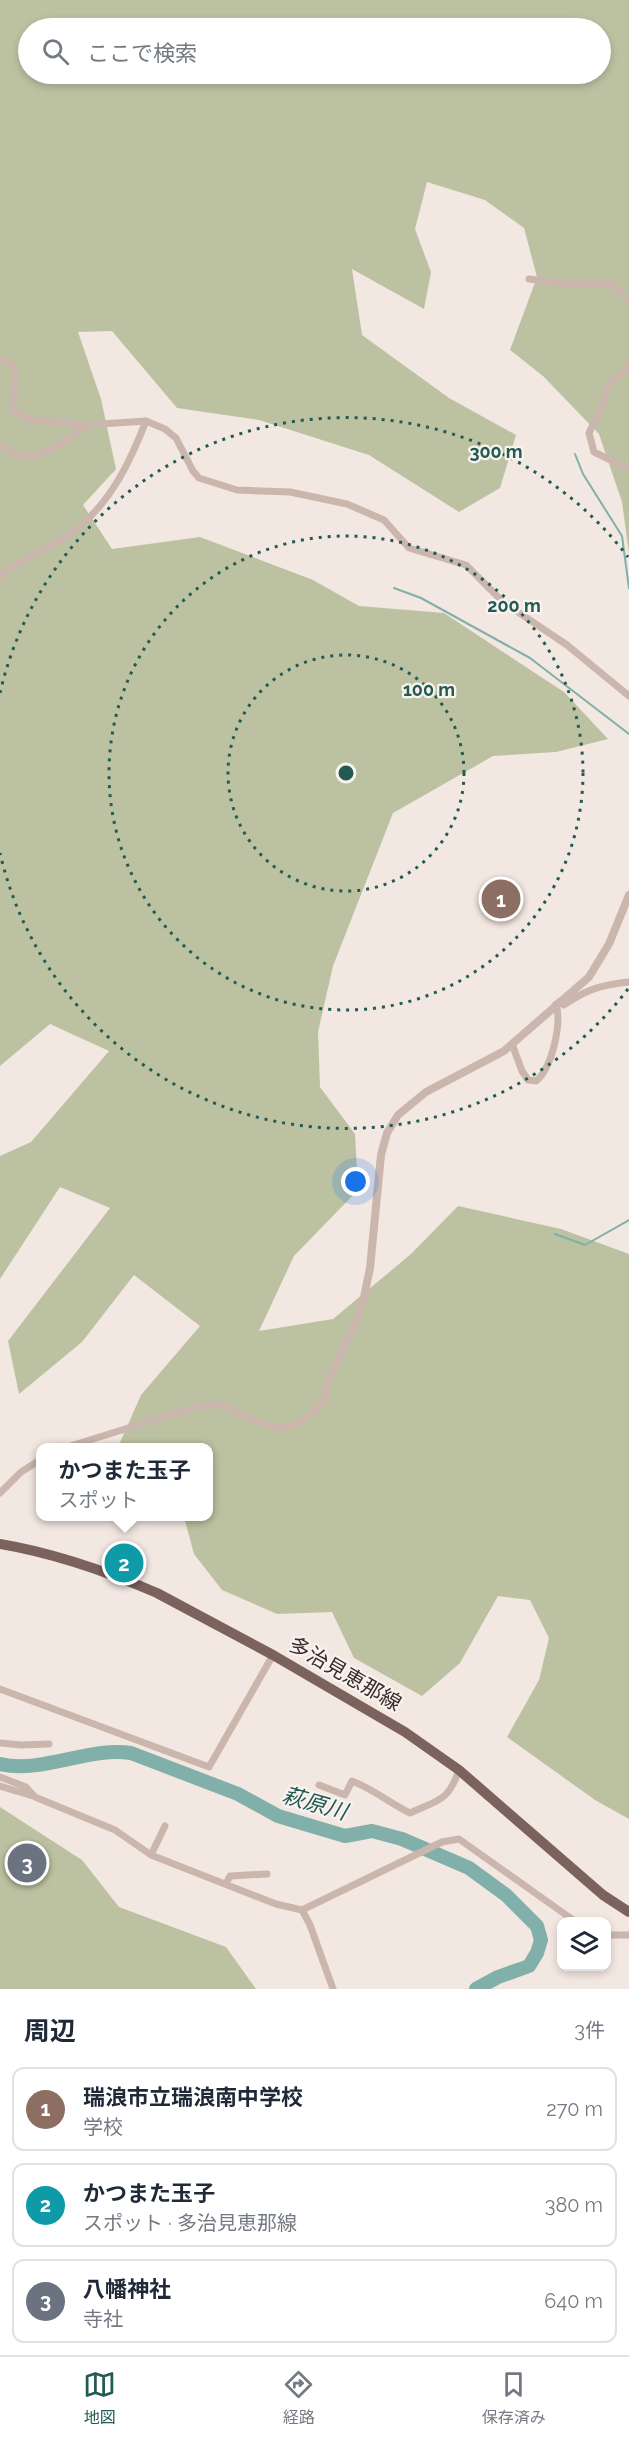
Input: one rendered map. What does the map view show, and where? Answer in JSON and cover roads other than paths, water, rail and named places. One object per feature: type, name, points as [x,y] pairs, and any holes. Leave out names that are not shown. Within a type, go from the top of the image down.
[{"type":"main road","name":"多治見恵那線","points":[[0,1544],[48,1555],[124,1579],[189,1609],[385,1719],[459,1770],[603,1895],[629,1912]]},
{"type":"street","points":[[529,279],[570,284],[610,283],[629,300]]},
{"type":"street","points":[[0,360],[15,368],[13,410],[28,419],[86,425],[146,421],[165,429],[176,438],[199,478],[237,490],[290,492],[347,504],[384,520],[409,548],[466,565],[503,602],[567,645],[629,696]]},
{"type":"street","points":[[629,366],[609,384],[589,433],[594,452],[629,469]]},
{"type":"street","points":[[0,578],[8,569],[75,531],[97,509],[124,474],[146,421]]},
{"type":"street","points":[[0,446],[21,456],[37,454],[75,434],[86,425]]},
{"type":"street","points":[[80,1443],[199,1406],[209,1405],[231,1410],[267,1425],[291,1427],[325,1400],[327,1383],[356,1322],[364,1297],[370,1268],[381,1155],[387,1133],[398,1115],[408,1105],[426,1092],[489,1060],[512,1044],[589,977],[599,963],[629,895]]},
{"type":"street","points":[[557,1003],[564,1005],[584,991],[604,985],[629,982]]},
{"type":"street","points":[[512,1044],[522,1071],[528,1080],[536,1081],[544,1074],[553,1048],[559,1012],[557,1003]]},
{"type":"street","points":[[0,1492],[21,1472],[36,1463]]},
{"type":"street","points":[[0,1689],[209,1767],[273,1655]]},
{"type":"street","points":[[0,1743],[49,1744]]},
{"type":"street","points":[[319,1785],[345,1795],[352,1781],[372,1788],[386,1800],[410,1813],[445,1797],[453,1788],[459,1770]]},
{"type":"street","points":[[0,1777],[26,1787],[35,1797]]},
{"type":"street","points":[[0,1786],[35,1797],[115,1830],[151,1855],[276,1904],[302,1910],[442,1842],[459,1839],[569,1917]]},
{"type":"street","points":[[151,1855],[165,1826]]},
{"type":"street","points":[[226,1884],[230,1876],[267,1874]]},
{"type":"street","points":[[302,1910],[333,1989]]},
{"type":"street","points":[[611,1935],[629,1935]]},
{"type":"waterway","points":[[575,454],[583,474],[622,536],[629,588]]},
{"type":"waterway","points":[[394,588],[421,598],[530,658],[629,734]]},
{"type":"waterway","points":[[555,1234],[585,1245],[629,1220]]},
{"type":"waterway","name":"萩原川","points":[[0,1764],[33,1766],[100,1753],[131,1753],[238,1794],[278,1816],[345,1836],[372,1831],[402,1839],[469,1868],[506,1895],[537,1926],[541,1940],[537,1953],[529,1966],[498,1977],[476,1989]]},
{"type":"place","name":"瑞浪市立瑞浪南中学校","points":[[501,899]]},
{"type":"place","name":"かつまた玉子","points":[[124,1563]]},
{"type":"place","name":"八幡神社","points":[[27,1863]]}]
